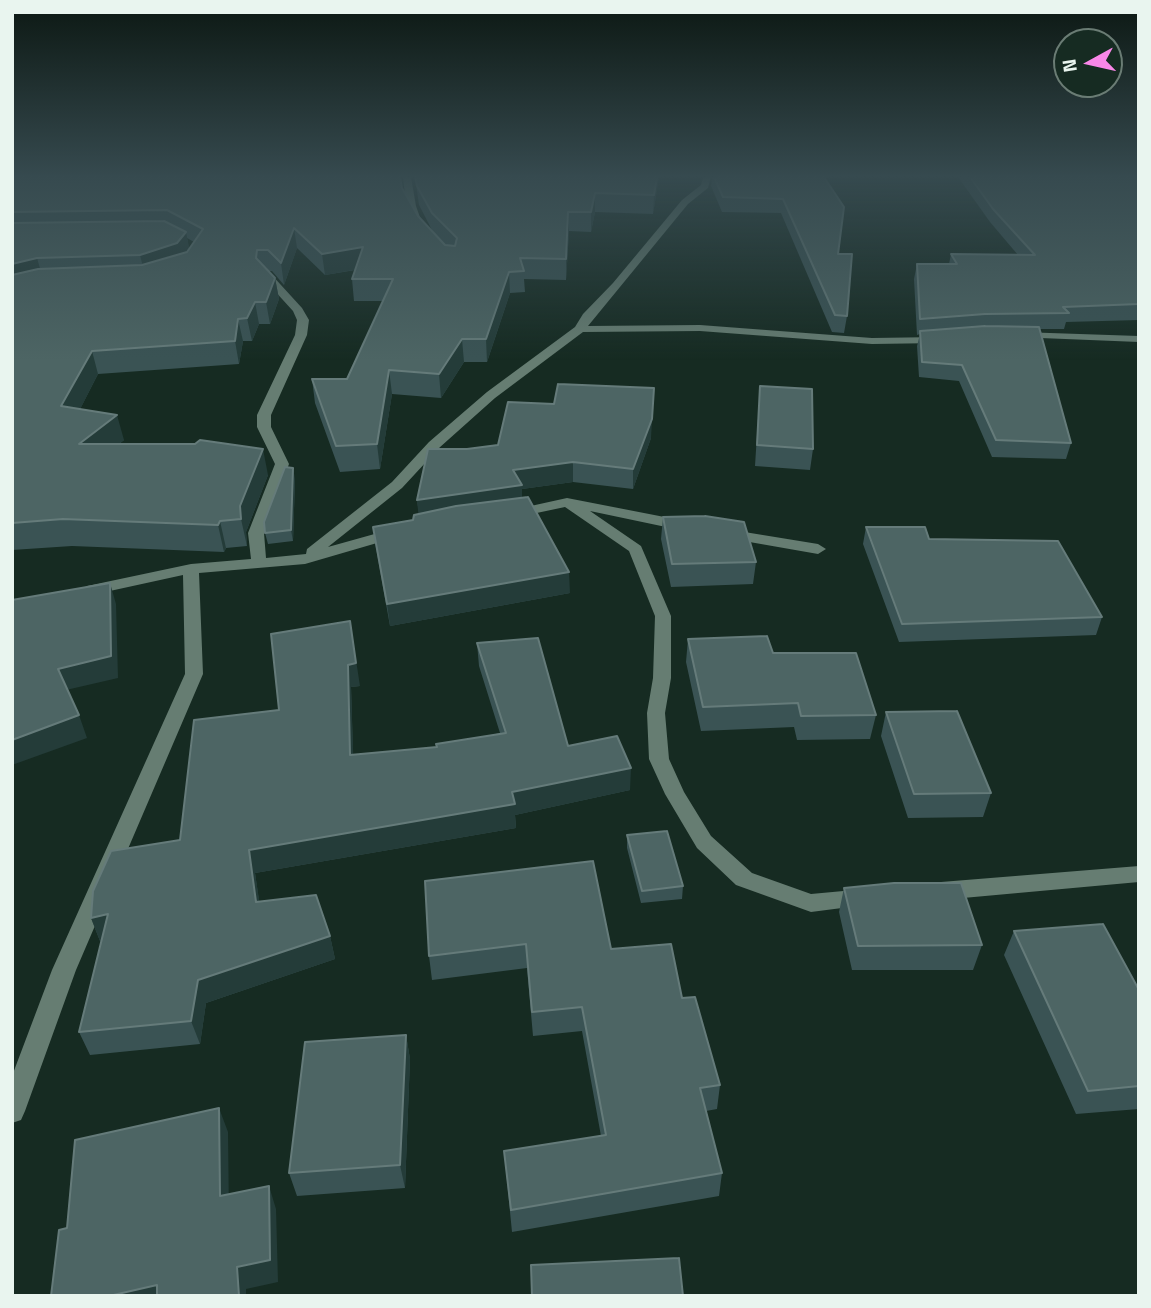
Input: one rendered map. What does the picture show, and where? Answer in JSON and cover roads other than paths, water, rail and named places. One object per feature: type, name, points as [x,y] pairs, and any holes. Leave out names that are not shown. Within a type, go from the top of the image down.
[{"type":"street","points":[[305,559],[397,485],[434,445],[491,395],[580,329],[587,316],[655,238]]},
{"type":"street","points":[[259,562],[256,533],[282,464],[264,427],[264,415],[301,335],[303,320],[298,310],[266,275]]},
{"type":"street","points":[[580,329],[700,328],[872,341],[956,338]]},
{"type":"street","points":[[1006,335],[1139,339]]},
{"type":"street","points":[[496,516],[566,502],[702,530],[818,549]]},
{"type":"street","points":[[566,502],[635,549],[648,574],[663,616],[662,678],[656,713],[659,759],[675,794],[704,842],[744,879],[811,903],[878,897]]},
{"type":"street","points":[[73,594],[191,569],[305,559],[411,530]]},
{"type":"street","points":[[12,1111],[64,970],[194,674],[191,569]]},
{"type":"street","points":[[919,894],[1139,874]]}]
